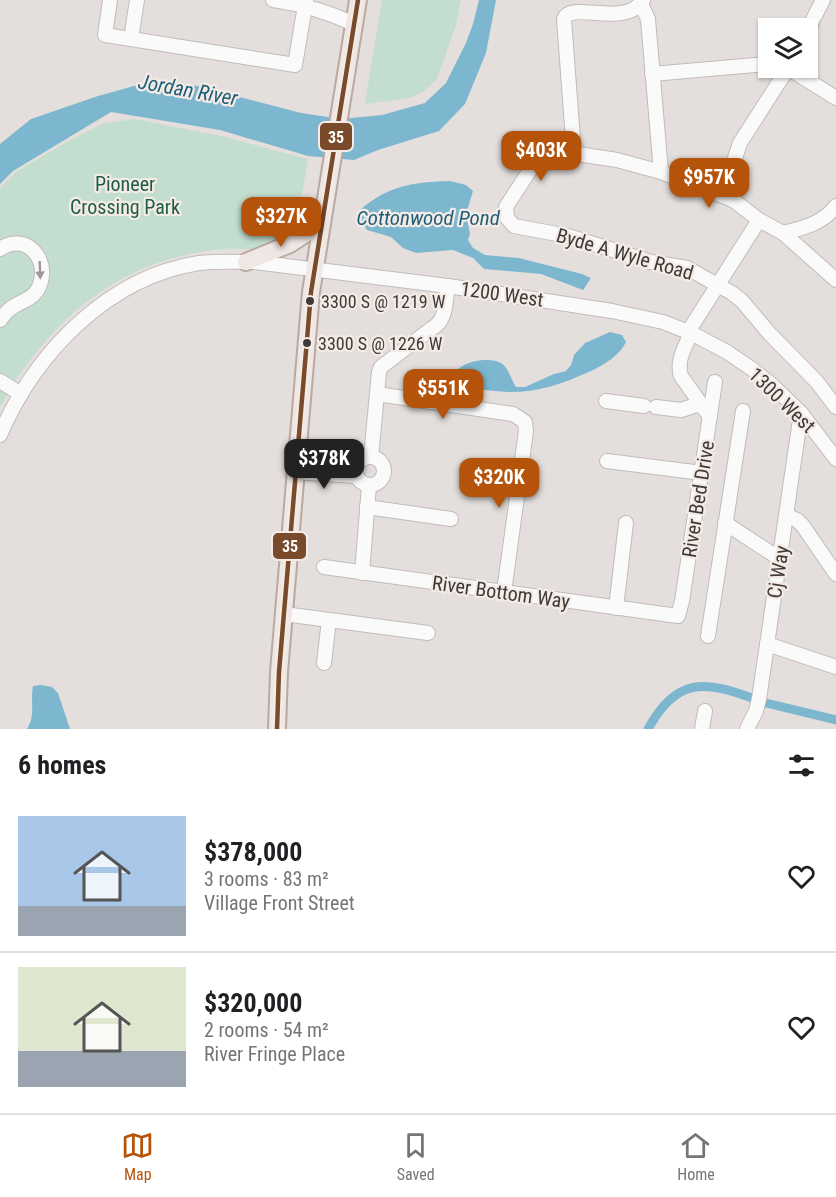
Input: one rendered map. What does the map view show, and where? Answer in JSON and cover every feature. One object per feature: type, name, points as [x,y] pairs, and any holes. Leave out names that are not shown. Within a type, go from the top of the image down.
[{"type":"main road","points":[[277,729],[279,672],[305,347],[314,269],[358,0]]},
{"type":"main road","points":[[246,262],[290,244],[322,224]]},
{"type":"street","points":[[110,0],[105,34],[295,65],[306,3]]},
{"type":"street","points":[[131,39],[137,0]]},
{"type":"street","points":[[273,0],[306,3],[354,24]]},
{"type":"street","points":[[814,18],[823,0]]},
{"type":"street","points":[[661,172],[648,19],[642,2],[628,9],[582,2],[569,6],[565,11],[564,20],[574,153],[617,160],[661,172],[733,200],[759,220],[783,233],[836,280]]},
{"type":"street","points":[[652,74],[758,65]]},
{"type":"street","points":[[733,200],[733,164],[740,143],[782,78]]},
{"type":"street","points":[[804,78],[836,98]]},
{"type":"street","name":"Byde A Wyle Road","points":[[574,153],[552,151],[541,156],[506,207],[509,223],[514,226],[568,236],[651,262],[687,268],[718,285],[742,301],[817,382],[836,407]]},
{"type":"street","points":[[783,233],[818,222],[829,215],[836,206]]},
{"type":"street","points":[[710,417],[681,376],[680,360],[690,332],[759,220]]},
{"type":"street","points":[[0,249],[14,244],[31,248],[40,257],[42,271],[35,293],[10,309],[0,320]]},
{"type":"street","name":"1200 West","points":[[0,435],[21,394],[42,363],[80,322],[116,296],[143,281],[183,267],[223,261],[267,262],[620,312],[663,322],[690,332]]},
{"type":"street","points":[[371,457],[381,367],[439,325],[444,318],[448,286]]},
{"type":"street","name":"1300 West","points":[[690,332],[727,352],[773,386],[801,413],[836,459]]},
{"type":"street","points":[[0,381],[21,394]]},
{"type":"street","name":"River Bed Drive","points":[[678,616],[716,382]]},
{"type":"street","points":[[377,394],[513,414],[525,422],[526,431],[504,592]]},
{"type":"street","points":[[606,401],[681,410],[700,404]]},
{"type":"street","points":[[708,636],[742,411]]},
{"type":"street","name":"Cj Way","points":[[747,729],[756,711],[801,413]]},
{"type":"street","points":[[366,457],[371,457],[380,461],[385,470],[379,483],[369,486],[359,481],[357,470],[366,457]]},
{"type":"street","points":[[607,462],[702,473]]},
{"type":"street","points":[[295,466],[357,470]]},
{"type":"street","points":[[362,573],[369,486]]},
{"type":"street","points":[[367,507],[451,519]]},
{"type":"street","points":[[786,515],[797,520],[836,574]]},
{"type":"street","points":[[616,608],[626,523]]},
{"type":"street","points":[[725,523],[780,559]]},
{"type":"street","name":"River Bottom Way","points":[[324,567],[678,616]]},
{"type":"street","points":[[284,614],[428,633]]},
{"type":"street","points":[[324,663],[329,620]]},
{"type":"street","points":[[767,644],[836,667]]},
{"type":"street","points":[[702,729],[705,711]]},
{"type":"green space","points":[[382,0],[461,0],[456,25],[437,79],[423,92],[410,98],[365,104]]},
{"type":"green space","name":"Pioneer Crossing Park","points":[[134,119],[221,136],[308,159],[296,230],[292,236],[275,247],[217,250],[186,255],[137,271],[112,284],[89,300],[48,338],[14,383],[0,407],[0,188],[17,171],[65,143],[102,124]]},
{"type":"water","name":"Jordan River","points":[[479,0],[496,0],[486,53],[465,104],[439,131],[354,160],[308,156],[220,130],[111,112],[13,171],[0,184],[0,144],[31,119],[98,96],[152,81],[193,85],[301,113],[341,119],[382,115],[425,103],[446,83],[466,43]]},
{"type":"water","name":"Cottonwood Pond","points":[[450,181],[466,185],[473,191],[466,214],[470,234],[468,240],[473,248],[485,255],[519,258],[582,274],[591,278],[583,290],[541,274],[484,269],[473,258],[453,250],[416,253],[403,248],[391,237],[367,230],[359,218],[360,210],[392,190],[425,182]]},
{"type":"water","points":[[610,332],[622,335],[626,342],[616,355],[596,369],[555,385],[509,392],[455,384],[454,377],[462,366],[487,360],[504,365],[516,387],[525,387],[566,371],[574,355],[585,343]]},
{"type":"water","points":[[33,686],[52,687],[58,693],[70,729],[27,729],[32,714]]},
{"type":"waterway","points":[[648,729],[658,712],[669,700],[680,692],[692,688],[705,686],[719,688],[752,698]]},
{"type":"waterway","points":[[766,703],[836,720]]},
{"type":"transit line","name":"35","points":[[277,729],[279,672],[311,292],[358,0]]},
{"type":"place","name":"3300 S @ 1219 W","points":[[310,301]]},
{"type":"place","name":"3300 S @ 1226 W","points":[[307,343]]}]
